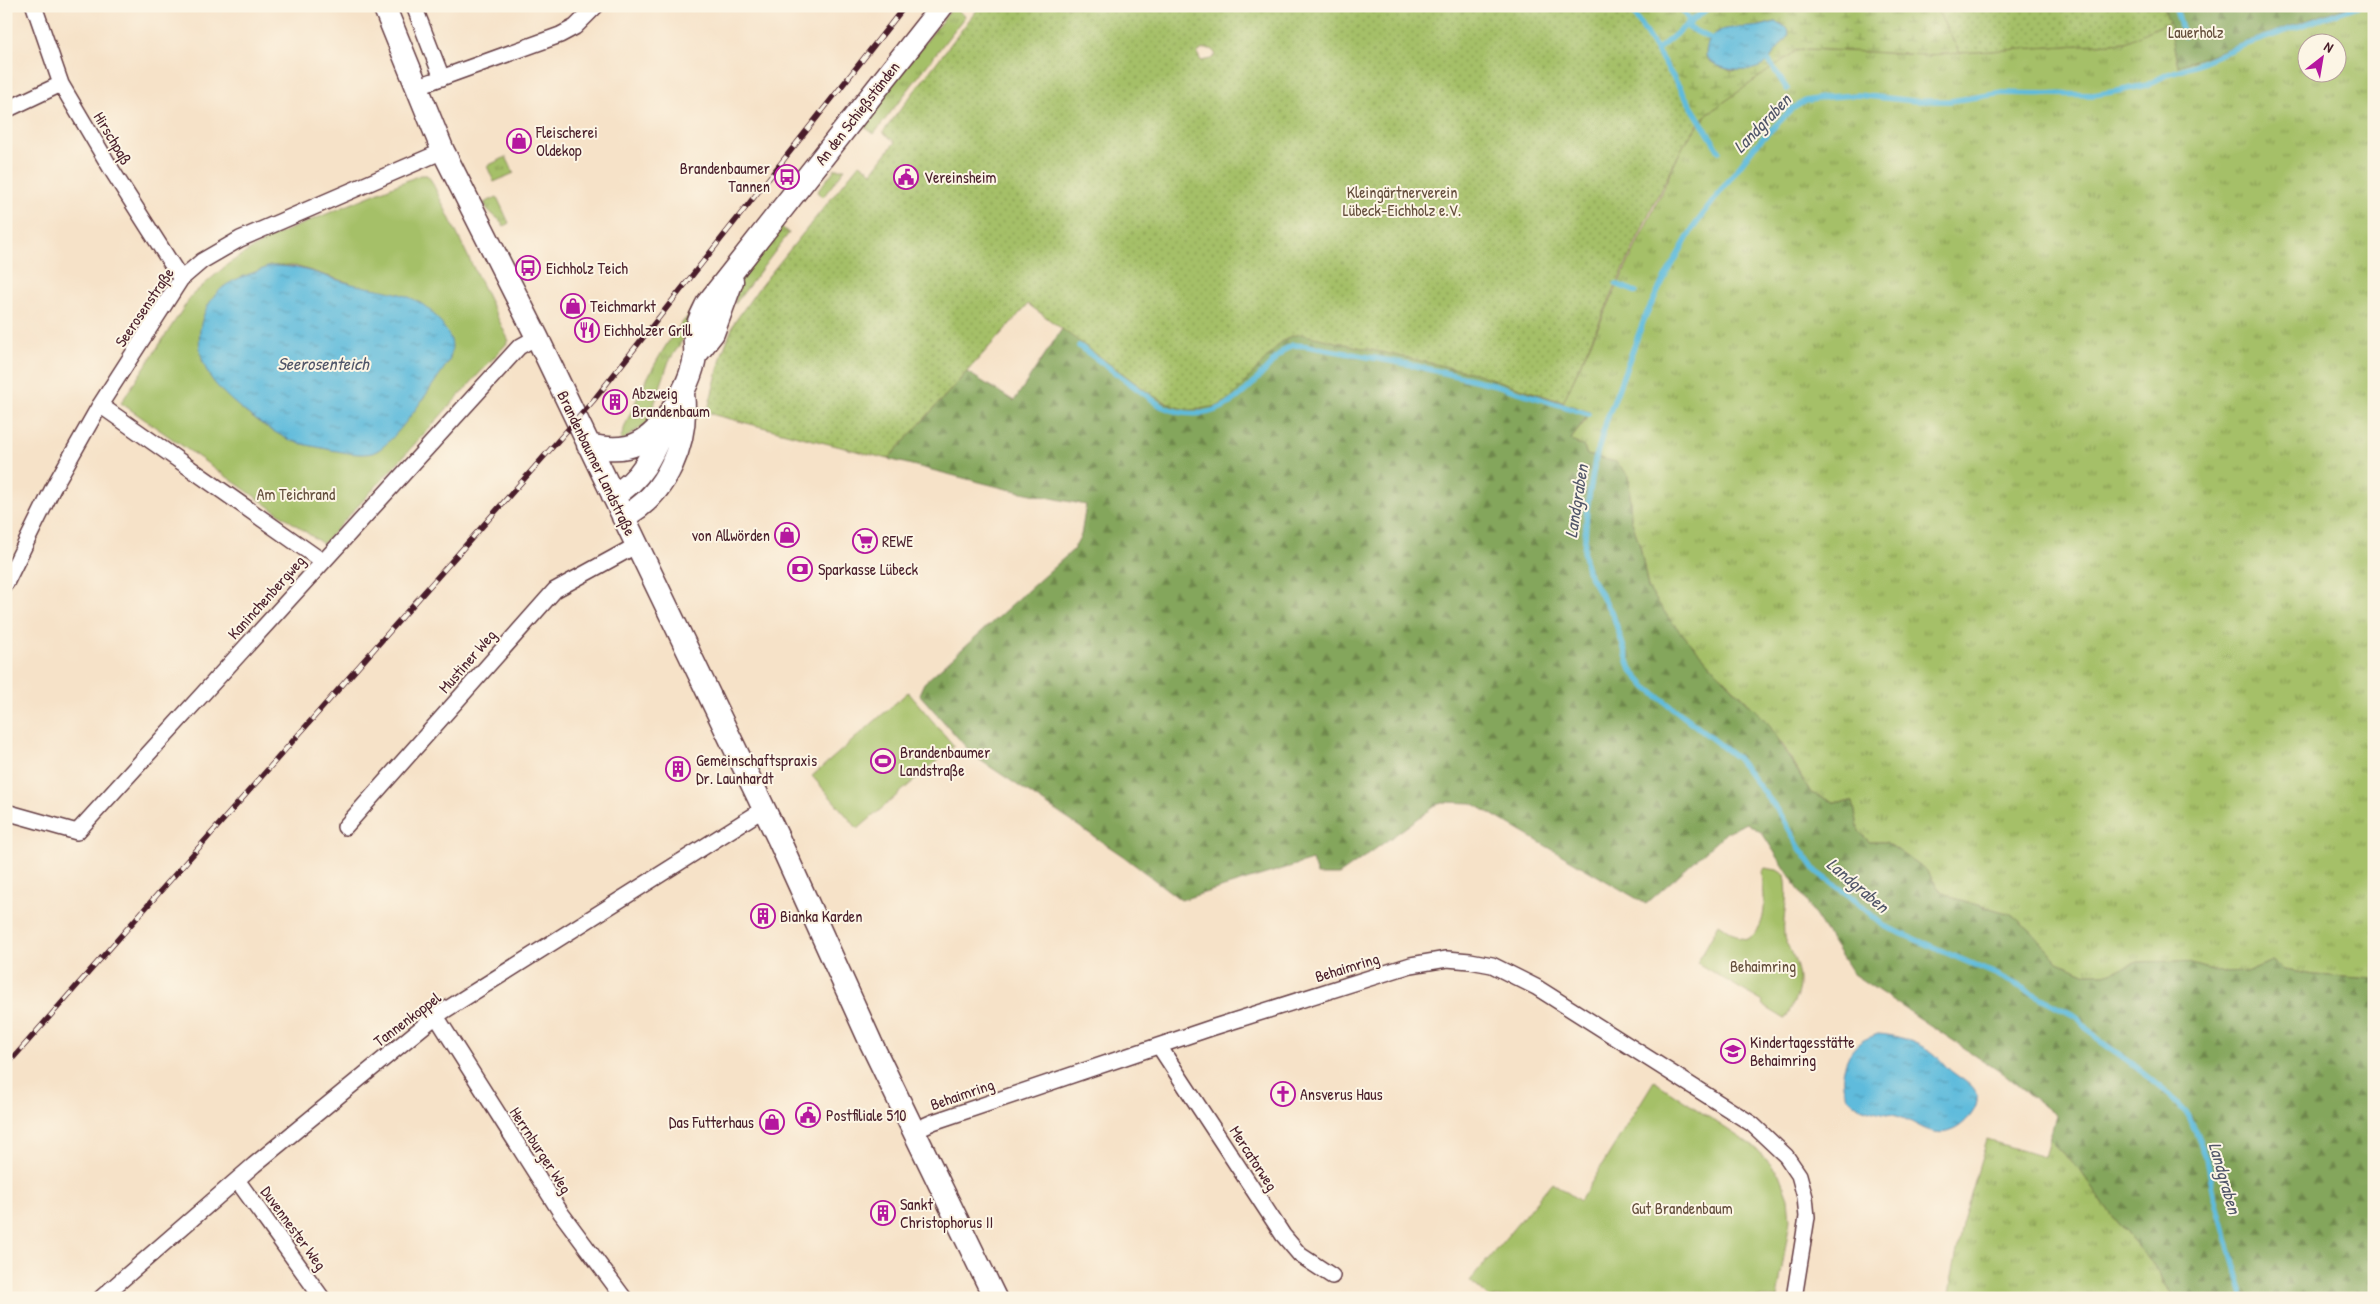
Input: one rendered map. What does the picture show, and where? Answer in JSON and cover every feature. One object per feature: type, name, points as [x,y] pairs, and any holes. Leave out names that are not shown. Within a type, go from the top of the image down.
[{"type":"main road","name":"Brandenbaumer Landstraße","points":[[384,6],[443,151],[537,337],[764,809],[913,1130],[995,1298]]},
{"type":"main road","name":"An den Schießständen","points":[[588,445],[609,449],[637,444],[650,435],[670,413],[683,394],[695,356],[713,333],[736,268],[942,6]]},
{"type":"main road","name":"An den Schießständen","points":[[623,517],[646,503],[668,472],[684,430],[683,394]]},
{"type":"main road","name":"An den Schießständen","points":[[613,496],[630,485],[642,472],[651,458],[670,413]]},
{"type":"street","name":"Hirschpaß","points":[[34,6],[61,84],[113,172],[181,279]]},
{"type":"street","points":[[414,6],[442,78]]},
{"type":"street","points":[[416,87],[560,35],[575,27],[596,6]]},
{"type":"street","points":[[6,110],[61,84]]},
{"type":"street","name":"Seerosenstraße","points":[[6,584],[53,488],[100,405],[181,279],[202,261],[240,239],[443,151]]},
{"type":"street","name":"Kaninchenbergweg","points":[[6,812],[77,832],[519,347],[537,337]]},
{"type":"street","points":[[100,405],[322,561]]},
{"type":"street","name":"Mustiner Weg","points":[[345,827],[555,590],[637,545]]},
{"type":"street","name":"Tannenkoppel","points":[[101,1298],[237,1180],[436,1016],[764,809]]},
{"type":"street","name":"Behaimring","points":[[913,1130],[1160,1046],[1429,961],[1462,960],[1492,965],[1536,987],[1752,1124],[1786,1156],[1799,1176],[1808,1217],[1794,1298]]},
{"type":"street","name":"Herrnburger Weg","points":[[436,1016],[561,1213],[624,1298]]},
{"type":"street","name":"Mercatorweg","points":[[1160,1046],[1283,1235],[1300,1255],[1332,1276]]},
{"type":"street","name":"Duvennester Weg","points":[[237,1180],[322,1298]]},
{"type":"green space","name":"Kleingärtnerverein Lübeck-Eichholz e.V.","points":[[980,6],[1627,6],[1700,121],[1683,146],[1652,207],[1563,402],[1475,373],[1301,334],[1291,336],[1281,342],[1232,397],[1218,406],[1190,410],[1176,407],[1152,395],[1028,304],[888,459],[707,413],[722,354],[734,323],[758,289],[860,163],[872,172],[895,142],[883,132]],"holes":[[[1203,49],[1212,49],[1216,55],[1211,59],[1201,61],[1197,53]]]},
{"type":"green space","points":[[1627,6],[1935,6],[1960,53],[1927,55],[1808,49],[1796,51],[1707,114],[1700,121]],"holes":[[[1776,22],[1783,25],[1781,43],[1771,58],[1755,68],[1731,71],[1709,61],[1706,51],[1710,38]]]},
{"type":"green space","points":[[1935,6],[2000,6],[2005,11],[2010,6],[2163,6],[2169,22],[2125,42],[1960,53]]},
{"type":"green space","name":"Lauerholz","points":[[2163,6],[2348,6],[2178,66],[2169,22]]},
{"type":"green space","points":[[2348,6],[2374,6],[2374,979],[2314,975],[2284,970],[2272,961],[2246,972],[2223,973],[2181,961],[2138,962],[2105,974],[2087,974],[2058,962],[2032,932],[2011,914],[1953,898],[1939,889],[1926,870],[1886,842],[1869,842],[1859,831],[1853,802],[1833,802],[1811,793],[1783,745],[1746,700],[1716,671],[1670,620],[1648,588],[1640,546],[1631,519],[1629,476],[1616,462],[1587,455],[1585,449],[1571,439],[1586,420],[1563,402],[1683,146],[1707,114],[1796,51],[1808,49],[1927,55],[2125,42],[2169,22],[2178,66]]},
{"type":"green space","points":[[953,7],[965,16],[874,134],[861,124]]},
{"type":"green space","points":[[506,157],[514,173],[494,182],[487,166]]},
{"type":"green space","points":[[835,169],[845,169],[823,197],[817,192]]},
{"type":"green space","name":"Am Teichrand","points":[[420,175],[427,175],[509,341],[323,544],[121,403],[192,295],[228,264],[269,238]],"holes":[[[270,266],[295,266],[350,283],[302,444],[272,430],[244,411],[220,387],[202,360],[223,287]]]},
{"type":"green space","points":[[497,197],[509,223],[504,226],[488,210],[484,203]]},
{"type":"green space","points":[[780,226],[789,233],[735,304],[736,293],[745,272]]},
{"type":"green space","points":[[690,315],[688,332],[669,361],[648,423],[620,442],[630,414],[649,374],[671,337],[681,323]]},
{"type":"green space","points":[[1062,329],[1163,402],[1176,407],[1201,410],[1269,355],[1281,342],[1291,336],[1301,334],[1475,373],[1590,412],[1571,439],[1578,445],[1583,446],[1587,455],[1616,462],[1629,476],[1631,519],[1640,546],[1648,588],[1670,620],[1716,671],[1768,723],[1811,793],[1833,802],[1853,802],[1859,831],[1869,842],[1886,842],[1926,870],[1939,889],[1953,898],[2011,914],[2032,932],[2058,962],[2087,974],[2105,974],[2138,962],[2181,961],[2223,973],[2246,972],[2272,961],[2284,970],[2314,975],[2374,979],[2374,1298],[2175,1298],[2152,1263],[2106,1208],[2080,1170],[2049,1140],[2056,1116],[2002,1073],[1853,974],[1762,833],[1747,823],[1727,832],[1646,904],[1472,803],[1441,802],[1339,875],[1317,875],[1312,860],[1181,900],[1123,856],[974,756],[919,694],[924,683],[1073,550],[1081,535],[1086,505],[1007,489],[888,459],[967,372],[1014,401]]},
{"type":"green space","name":"Brandenbaumer Landstraße","points":[[908,692],[954,746],[858,829],[812,776]]},
{"type":"green space","name":"Behaimring","points":[[1765,868],[1777,870],[1785,875],[1787,891],[1784,938],[1792,953],[1798,972],[1799,987],[1797,995],[1785,1019],[1762,1005],[1763,1002],[1697,963],[1719,924],[1740,938],[1748,939],[1755,933],[1763,917],[1762,872]]},
{"type":"green space","name":"Gut Brandenbaum","points":[[1654,1081],[1757,1149],[1779,1174],[1788,1198],[1790,1220],[1777,1298],[1490,1298],[1470,1281],[1552,1182],[1580,1201]]},
{"type":"green space","points":[[1987,1140],[2044,1157],[2049,1140],[2080,1170],[2106,1208],[2152,1263],[2175,1298],[1948,1298],[1962,1224]]},
{"type":"water","points":[[1776,22],[1787,30],[1789,35],[1764,65],[1750,70],[1733,70],[1717,65],[1706,56],[1711,37],[1717,32],[1724,29],[1760,26]]},
{"type":"water","name":"Seerosenteich","points":[[270,266],[301,269],[348,283],[401,294],[424,305],[434,314],[451,339],[452,350],[449,361],[413,413],[381,448],[372,453],[357,454],[289,440],[240,408],[218,387],[210,376],[200,350],[199,337],[205,310],[212,299],[227,284]]},
{"type":"water","points":[[1878,1034],[1899,1037],[1926,1048],[1935,1054],[1951,1071],[1973,1088],[1977,1100],[1976,1107],[1971,1115],[1959,1126],[1943,1133],[1926,1129],[1900,1117],[1861,1107],[1850,1100],[1843,1087],[1846,1063],[1853,1049],[1858,1044]]},
{"type":"waterway","points":[[1629,6],[1719,151]]},
{"type":"waterway","points":[[1657,50],[1690,22],[1680,6]]},
{"type":"waterway","points":[[1710,38],[1689,28],[1690,22],[1711,6]]},
{"type":"waterway","points":[[2175,6],[2184,36]]},
{"type":"waterway","name":"Landgraben","points":[[2244,1298],[2214,1194],[2207,1159],[2189,1116],[2168,1093],[2130,1062],[2097,1039],[2077,1017],[1998,975],[1884,926],[1850,896],[1817,872],[1799,847],[1780,813],[1737,758],[1646,687],[1631,670],[1613,615],[1587,571],[1584,554],[1587,508],[1595,461],[1606,422],[1645,317],[1663,281],[1693,228],[1754,147],[1792,109],[1805,101],[1857,95],[1915,101],[1950,101],[2003,93],[2093,95],[2118,91],[2147,85],[2168,74],[2233,49],[2358,6]]},
{"type":"waterway","points":[[1769,61],[1787,89]]},
{"type":"waterway","points":[[1616,284],[1636,292]]},
{"type":"waterway","points":[[1079,346],[1161,406],[1182,413],[1200,414],[1216,410],[1231,402],[1244,392],[1284,350],[1293,345],[1407,364],[1496,385],[1588,414]]},
{"type":"railway","points":[[6,1066],[593,401],[905,6]]},
{"type":"place","name":"Fleischerei Oldekop","points":[[519,141]]},
{"type":"place","name":"Brandenbaumer Tannen","points":[[787,177]]},
{"type":"place","name":"Vereinsheim","points":[[906,177]]},
{"type":"place","name":"Eichholz Teich","points":[[528,268]]},
{"type":"place","name":"Teichmarkt","points":[[573,306]]},
{"type":"place","name":"Eichholzer Grill","points":[[587,330]]},
{"type":"place","name":"Abzweig Brandenbaum","points":[[615,402]]},
{"type":"place","name":"von Allwörden","points":[[787,535]]},
{"type":"place","name":"REWE","points":[[865,541]]},
{"type":"place","name":"Sparkasse Lübeck","points":[[800,569]]},
{"type":"place","name":"Brandenbaumer Landstraße","points":[[883,761]]},
{"type":"place","name":"Gemeinschaftspraxis Dr. Launhardt","points":[[678,769]]},
{"type":"place","name":"Bianka Karden","points":[[763,916]]},
{"type":"place","name":"Kindertagesstätte Behaimring","points":[[1733,1051]]},
{"type":"place","name":"Ansverus Haus","points":[[1283,1094]]},
{"type":"place","name":"Postfiliale 510","points":[[808,1115]]},
{"type":"place","name":"Das Futterhaus","points":[[772,1122]]},
{"type":"place","name":"Sankt Christophorus II","points":[[883,1213]]}]
